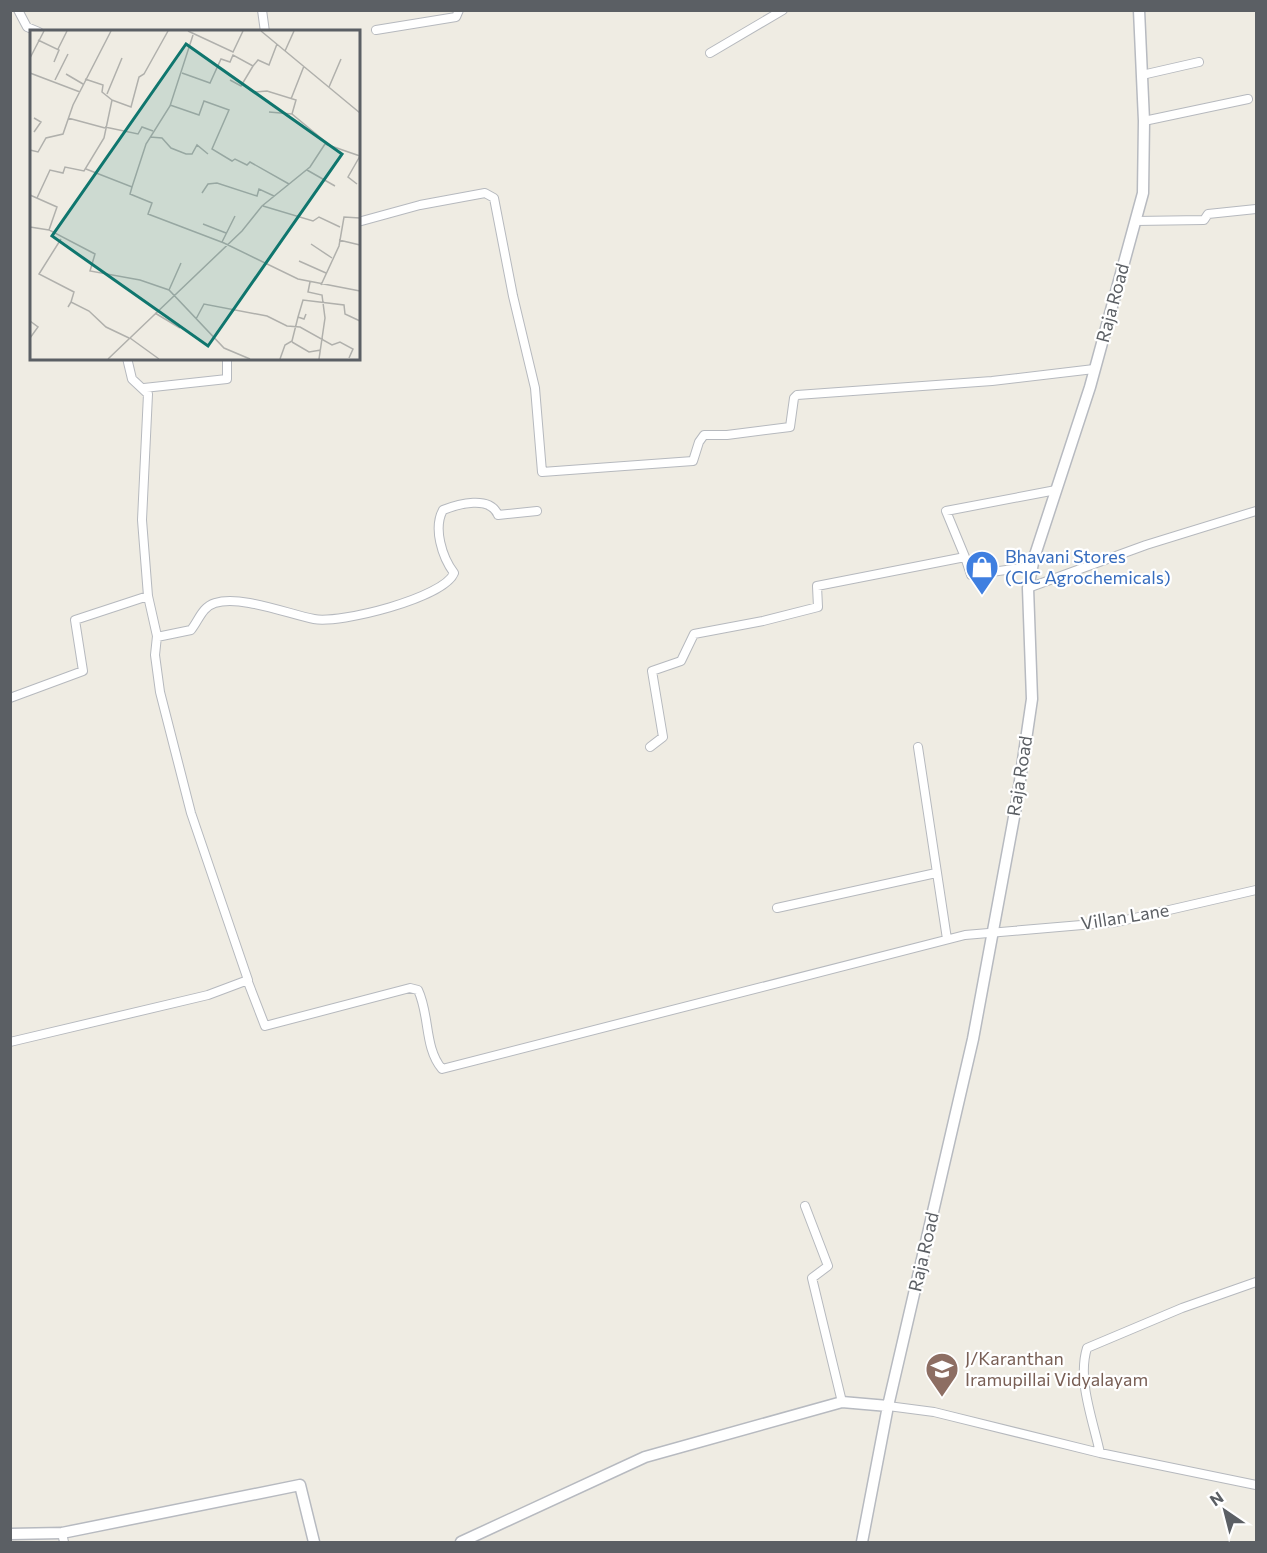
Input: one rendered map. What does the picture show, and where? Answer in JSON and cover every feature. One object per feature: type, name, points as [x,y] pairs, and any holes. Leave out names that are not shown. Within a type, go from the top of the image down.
[{"type":"street","points":[[18,10],[27,27],[34,30]]},
{"type":"street","points":[[262,10],[265,30]]},
{"type":"street","points":[[376,30],[456,17],[459,10]]},
{"type":"street","points":[[710,53],[783,10]]},
{"type":"street","name":"Raja Road","points":[[862,1542],[888,1406],[973,1039],[992,931],[1032,699],[1028,588],[1094,369],[1143,193],[1143,75],[1137,15],[1139,10]]},
{"type":"street","points":[[1143,75],[1199,62]]},
{"type":"street","points":[[1144,121],[1248,99]]},
{"type":"street","points":[[360,221],[420,205],[485,193],[491,194],[494,198],[513,296],[535,388],[542,472],[642,463],[687,463],[693,461],[699,442],[704,435],[727,435],[790,427],[794,398],[797,395],[992,381],[1094,369]]},
{"type":"street","points":[[1135,221],[1204,220],[1208,214],[1257,209]]},
{"type":"street","points":[[10,1042],[208,995],[248,982],[191,813],[160,692],[155,655],[157,637],[148,596],[142,520],[148,394],[144,388],[132,380],[127,360]]},
{"type":"street","points":[[144,388],[227,379],[227,360]]},
{"type":"street","points":[[1033,566],[971,575],[946,511],[1056,490]]},
{"type":"street","points":[[157,637],[191,630],[203,611],[213,604],[226,601],[281,609],[316,620],[344,619],[419,597],[451,580],[454,573],[443,558],[438,520],[443,510],[476,503],[488,504],[495,509],[498,515],[537,512]]},
{"type":"street","points":[[1028,588],[1146,545],[1257,511]]},
{"type":"street","points":[[650,747],[663,737],[652,671],[681,661],[694,634],[763,621],[818,607],[817,586],[965,557]]},
{"type":"street","points":[[10,698],[83,671],[75,620],[148,596]]},
{"type":"street","points":[[918,747],[946,939]]},
{"type":"street","points":[[777,908],[936,873]]},
{"type":"street","name":"Villan Lane","points":[[248,982],[265,1026],[410,988],[418,990],[425,1005],[432,1058],[442,1069],[946,939],[992,931],[1117,922],[1257,890]]},
{"type":"street","points":[[805,1206],[828,1266],[812,1278],[842,1402]]},
{"type":"street","points":[[1100,1453],[1087,1392],[1083,1360],[1086,1348],[1182,1308],[1257,1282]]},
{"type":"street","points":[[461,1542],[645,1457],[842,1402],[934,1412],[1100,1453],[1257,1485]]},
{"type":"street","points":[[10,1534],[63,1538],[300,1485],[314,1542]]},
{"type":"place","name":"Bhavani Stores (CIC Agrochemicals)","points":[[982,596]]},
{"type":"place","name":"J/Karanthan Iramupillai Vidyalayam","points":[[942,1398]]}]
